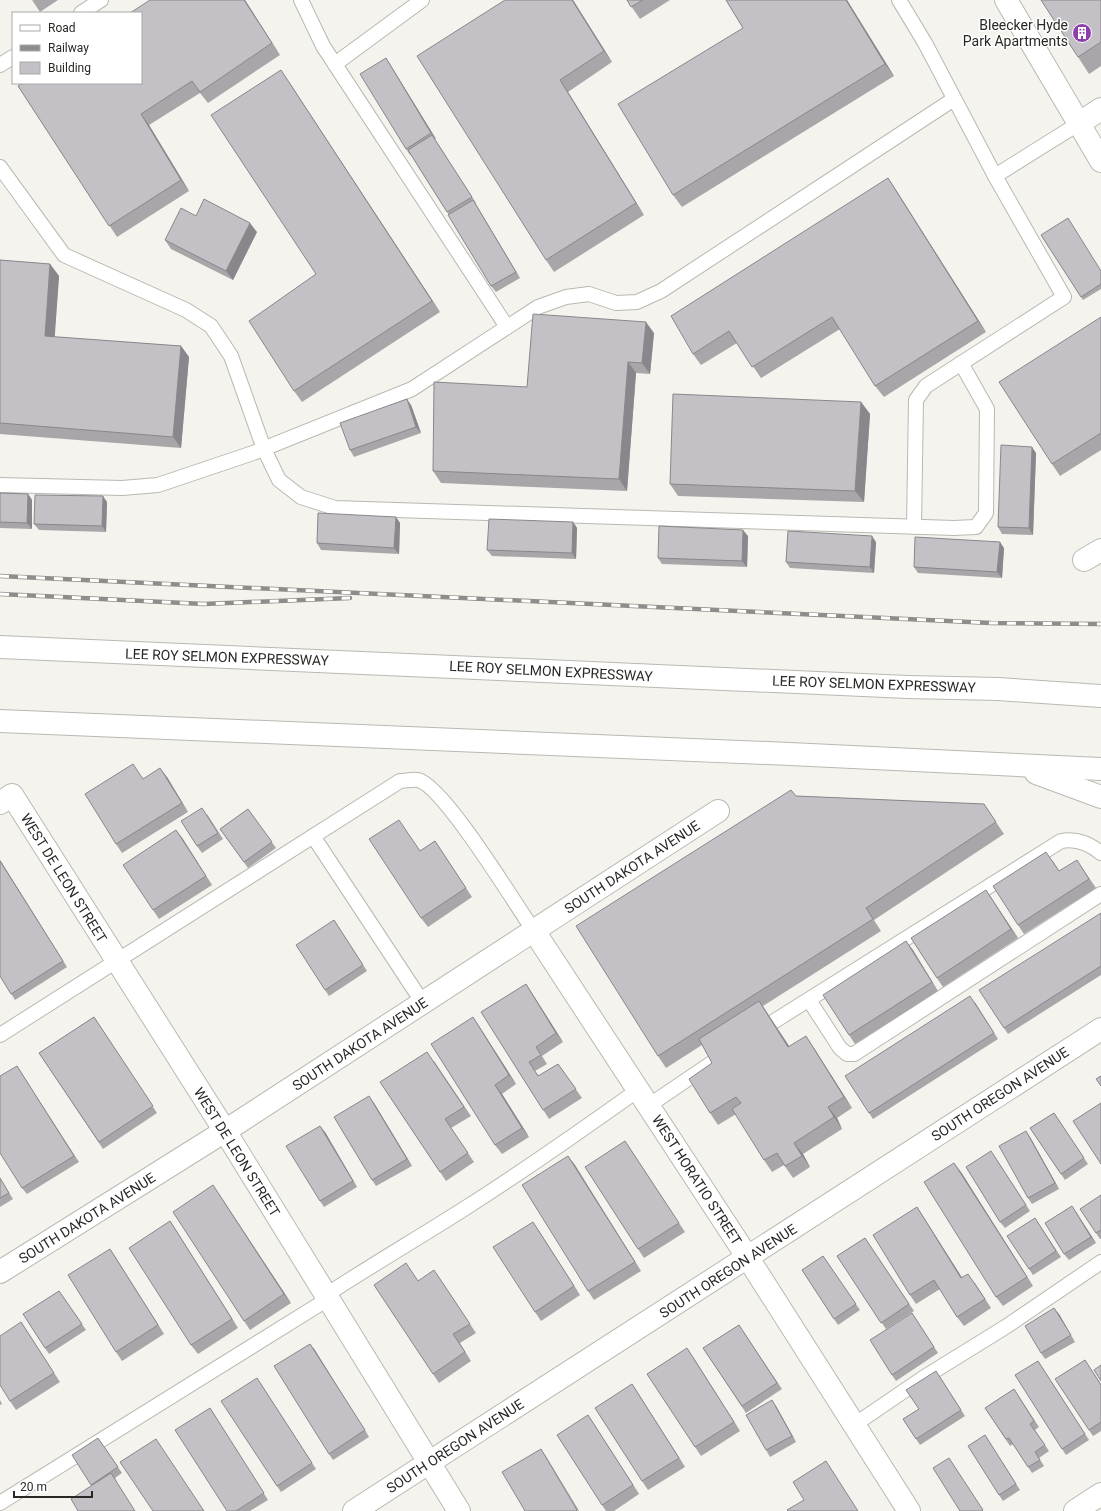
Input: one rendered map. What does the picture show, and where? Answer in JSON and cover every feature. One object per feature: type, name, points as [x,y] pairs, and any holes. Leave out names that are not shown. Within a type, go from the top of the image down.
[{"type":"main road","points":[[1006,0],[1101,161]]},
{"type":"main road","points":[[1078,124],[1101,109]]},
{"type":"main road","name":"LEE ROY SELMON EXPRESSWAY","points":[[0,647],[908,687],[998,689],[1101,696]]},
{"type":"main road","points":[[0,721],[790,754],[1101,769]]},
{"type":"main road","points":[[1012,765],[1101,797]]},
{"type":"main road","name":"WEST DE LEON STREET","points":[[6,799],[116,960],[225,1131],[428,1463],[459,1511]]},
{"type":"main road","name":"SOUTH DAKOTA AVENUE","points":[[0,1272],[225,1131],[718,811]]},
{"type":"main road","name":"WEST HORATIO STREET","points":[[534,931],[748,1258],[909,1511]]},
{"type":"main road","name":"SOUTH OREGON AVENUE","points":[[354,1511],[1101,1029]]},
{"type":"main road","points":[[1075,1511],[1101,1494]]},
{"type":"lane","points":[[83,12],[101,0]]},
{"type":"lane","points":[[301,0],[324,46],[335,64],[507,327]]},
{"type":"lane","points":[[335,64],[422,0]]},
{"type":"lane","points":[[899,0],[925,43],[995,176],[1064,297],[926,386],[916,400],[914,527]]},
{"type":"lane","points":[[0,65],[12,58]]},
{"type":"lane","points":[[0,485],[122,488],[158,485],[264,449],[412,389],[538,308],[566,297],[589,294],[616,303],[637,302],[661,291],[954,99]]},
{"type":"lane","points":[[995,176],[1078,124]]},
{"type":"lane","points":[[0,167],[64,255],[186,310],[210,326],[231,356],[264,449],[279,480],[301,496],[335,508],[914,527],[976,527],[986,513],[987,409],[961,363]]},
{"type":"lane","points":[[0,1035],[116,960],[400,782],[419,780],[436,792],[454,812],[534,931]]},
{"type":"lane","points":[[313,836],[423,1003]]},
{"type":"lane","points":[[773,1022],[1061,841],[1071,839],[1084,842],[1101,853]]},
{"type":"lane","points":[[809,1000],[840,1048],[847,1054],[854,1054],[1101,894]]},
{"type":"lane","points":[[0,1502],[327,1297],[393,1251],[467,1207],[583,1130],[713,1062]]},
{"type":"lane","points":[[854,1425],[922,1378],[1007,1326],[1101,1262]]},
{"type":"building","points":[[150,0],[244,0],[272,43],[200,92],[192,81],[141,114],[181,180],[109,226],[18,86],[21,84],[142,84],[142,12],[132,12]]},
{"type":"building","points":[[505,0],[572,0],[604,51],[560,80],[636,203],[546,260],[417,56]]},
{"type":"building","points":[[627,0],[643,0],[631,7]]},
{"type":"building","points":[[726,0],[846,0],[885,64],[673,195],[618,104],[743,28]]},
{"type":"building","name":"Bleecker Hyde Park Apartments","points":[[1041,0],[1101,0],[1101,42],[1078,57]]},
{"type":"building","points":[[386,58],[431,133],[406,149],[360,74]]},
{"type":"building","points":[[281,70],[432,301],[294,391],[249,321],[316,274],[211,115]]},
{"type":"building","points":[[432,135],[472,197],[447,212],[408,150]]},
{"type":"building","points":[[888,178],[978,321],[875,386],[832,317],[752,367],[729,331],[693,354],[671,316]]},
{"type":"building","points":[[204,199],[250,223],[226,271],[165,240],[181,208],[196,216]]},
{"type":"building","points":[[473,200],[516,272],[491,286],[448,215]]},
{"type":"building","points":[[1068,218],[1101,271],[1101,284],[1081,297],[1041,235]]},
{"type":"building","points":[[0,260],[50,264],[45,336],[181,346],[173,437],[0,423]]},
{"type":"building","points":[[533,314],[646,322],[642,363],[628,362],[619,479],[433,471],[434,382],[527,387]]},
{"type":"building","points":[[1101,317],[1101,433],[1052,464],[999,382]]},
{"type":"building","points":[[673,394],[861,402],[855,491],[670,484]]},
{"type":"building","points":[[407,399],[416,427],[350,450],[340,423]]},
{"type":"building","points":[[1001,445],[1032,447],[1029,528],[998,527]]},
{"type":"building","points":[[0,493],[28,494],[27,523],[0,522]]},
{"type":"building","points":[[35,495],[103,496],[102,526],[34,524]]},
{"type":"building","points":[[318,513],[396,517],[394,548],[317,543]]},
{"type":"building","points":[[489,519],[573,522],[572,553],[487,550]]},
{"type":"building","points":[[659,526],[743,530],[742,561],[658,558]]},
{"type":"building","points":[[788,531],[872,536],[870,567],[786,562]]},
{"type":"building","points":[[915,537],[1000,542],[997,572],[914,567]]},
{"type":"building","points":[[133,764],[143,779],[160,768],[182,803],[116,844],[85,794]]},
{"type":"building","points":[[791,790],[796,796],[984,804],[996,822],[866,908],[873,919],[658,1056],[576,926]]},
{"type":"building","points":[[202,808],[218,833],[197,846],[181,821]]},
{"type":"building","points":[[248,809],[272,842],[244,862],[220,829]]},
{"type":"building","points":[[399,820],[420,851],[435,841],[466,888],[421,918],[369,839]]},
{"type":"building","points":[[176,830],[206,876],[153,910],[123,865]]},
{"type":"building","points":[[1046,852],[1059,871],[1077,860],[1089,879],[1018,925],[993,886]]},
{"type":"building","points":[[0,861],[63,961],[11,994],[0,976]]},
{"type":"building","points":[[986,890],[1011,929],[937,978],[911,938]]},
{"type":"building","points":[[1101,913],[1101,966],[1004,1028],[979,990]]},
{"type":"building","points":[[334,920],[363,965],[325,990],[296,945]]},
{"type":"building","points":[[906,941],[932,982],[849,1035],[823,995]]},
{"type":"building","points":[[526,984],[556,1033],[536,1047],[541,1055],[529,1062],[538,1076],[558,1064],[576,1089],[543,1110],[481,1012]]},
{"type":"building","points":[[970,996],[994,1033],[869,1113],[845,1076]]},
{"type":"building","points":[[759,1001],[788,1047],[806,1036],[844,1097],[828,1107],[834,1117],[794,1143],[802,1156],[785,1166],[777,1153],[764,1160],[732,1109],[741,1103],[736,1097],[710,1113],[689,1079],[712,1063],[699,1039]]},
{"type":"building","points":[[94,1017],[153,1106],[99,1142],[39,1053]]},
{"type":"building","points":[[473,1017],[509,1075],[495,1085],[522,1128],[495,1145],[431,1044]]},
{"type":"building","points":[[427,1052],[464,1107],[445,1119],[468,1153],[440,1172],[380,1082]]},
{"type":"building","points":[[17,1066],[74,1156],[22,1188],[0,1153],[0,1076]]},
{"type":"building","points":[[1101,1076],[1101,1086],[1096,1079]]},
{"type":"building","points":[[369,1096],[407,1159],[372,1180],[334,1117]]},
{"type":"building","points":[[1101,1103],[1101,1164],[1073,1121]]},
{"type":"building","points":[[1054,1113],[1084,1158],[1061,1174],[1030,1128]]},
{"type":"building","points":[[320,1126],[353,1181],[320,1201],[286,1146]]},
{"type":"building","points":[[1026,1131],[1055,1183],[1028,1198],[999,1146]]},
{"type":"building","points":[[625,1141],[679,1223],[638,1249],[585,1167]]},
{"type":"building","points":[[991,1151],[1026,1205],[1000,1222],[966,1167]]},
{"type":"building","points":[[568,1156],[635,1262],[588,1291],[522,1185]]},
{"type":"building","points":[[954,1163],[1027,1277],[996,1297],[924,1182]]},
{"type":"building","points":[[0,1178],[9,1193],[0,1198]]},
{"type":"building","points":[[213,1185],[284,1294],[244,1321],[173,1212]]},
{"type":"building","points":[[1101,1195],[1101,1230],[1096,1233],[1080,1209]]},
{"type":"building","points":[[1072,1206],[1091,1237],[1064,1254],[1045,1223]]},
{"type":"building","points":[[917,1207],[961,1278],[968,1274],[985,1299],[957,1317],[934,1280],[910,1295],[873,1235]]},
{"type":"building","points":[[1035,1218],[1056,1251],[1029,1269],[1007,1236]]},
{"type":"building","points":[[170,1221],[232,1319],[191,1345],[129,1248]]},
{"type":"building","points":[[533,1222],[574,1286],[535,1312],[493,1247]]},
{"type":"building","points":[[865,1238],[909,1304],[881,1323],[837,1256]]},
{"type":"building","points":[[110,1249],[158,1325],[116,1352],[68,1275]]},
{"type":"building","points":[[823,1256],[856,1304],[834,1319],[802,1270]]},
{"type":"building","points":[[406,1263],[418,1281],[434,1270],[470,1324],[453,1334],[465,1352],[433,1374],[374,1285]]},
{"type":"building","points":[[59,1291],[82,1324],[45,1348],[23,1314]]},
{"type":"building","points":[[1054,1308],[1071,1335],[1041,1353],[1025,1326]]},
{"type":"building","points":[[912,1313],[934,1347],[892,1375],[870,1340]]},
{"type":"building","points":[[21,1322],[54,1373],[10,1401],[0,1385],[0,1336]]},
{"type":"building","points":[[739,1325],[777,1383],[742,1406],[703,1348]]},
{"type":"building","points":[[310,1344],[365,1430],[329,1454],[274,1366]]},
{"type":"building","points":[[687,1348],[734,1422],[695,1447],[647,1374]]},
{"type":"building","points":[[1085,1360],[1101,1385],[1101,1422],[1089,1430],[1055,1379]]},
{"type":"building","points":[[1038,1361],[1085,1434],[1062,1449],[1015,1375]]},
{"type":"building","points":[[1101,1365],[1101,1381],[1094,1370]]},
{"type":"building","points":[[936,1371],[961,1410],[916,1439],[903,1419],[919,1409],[906,1390]]},
{"type":"building","points":[[257,1378],[312,1463],[277,1486],[221,1401]]},
{"type":"building","points":[[632,1384],[679,1458],[642,1481],[595,1408]]},
{"type":"building","points":[[1014,1389],[1034,1421],[1030,1424],[1045,1445],[1035,1452],[1040,1460],[1028,1467],[1009,1438],[1006,1439],[985,1408]]},
{"type":"building","points":[[772,1400],[792,1436],[766,1450],[746,1415]]},
{"type":"building","points":[[210,1408],[264,1493],[236,1511],[227,1511],[175,1430]]},
{"type":"building","points":[[588,1415],[633,1485],[602,1505],[557,1435]]},
{"type":"building","points":[[985,1435],[1016,1484],[999,1495],[968,1446]]},
{"type":"building","points":[[98,1438],[118,1467],[91,1485],[72,1455]]},
{"type":"building","points":[[156,1439],[204,1511],[153,1511],[120,1462]]},
{"type":"building","points":[[541,1449],[577,1510],[576,1511],[525,1511],[502,1472]]},
{"type":"building","points":[[949,1458],[983,1510],[960,1511],[933,1468]]},
{"type":"building","points":[[826,1461],[858,1511],[788,1511],[787,1510],[804,1500],[793,1482]]},
{"type":"building","points":[[111,1473],[135,1511],[78,1511],[71,1499]]},
{"type":"railway","points":[[0,576],[991,623],[1101,624]]},
{"type":"railway","points":[[0,594],[204,604],[350,598]]},
{"type":"place","name":"Bleecker Hyde Park Apartments","points":[[1082,33]]}]
